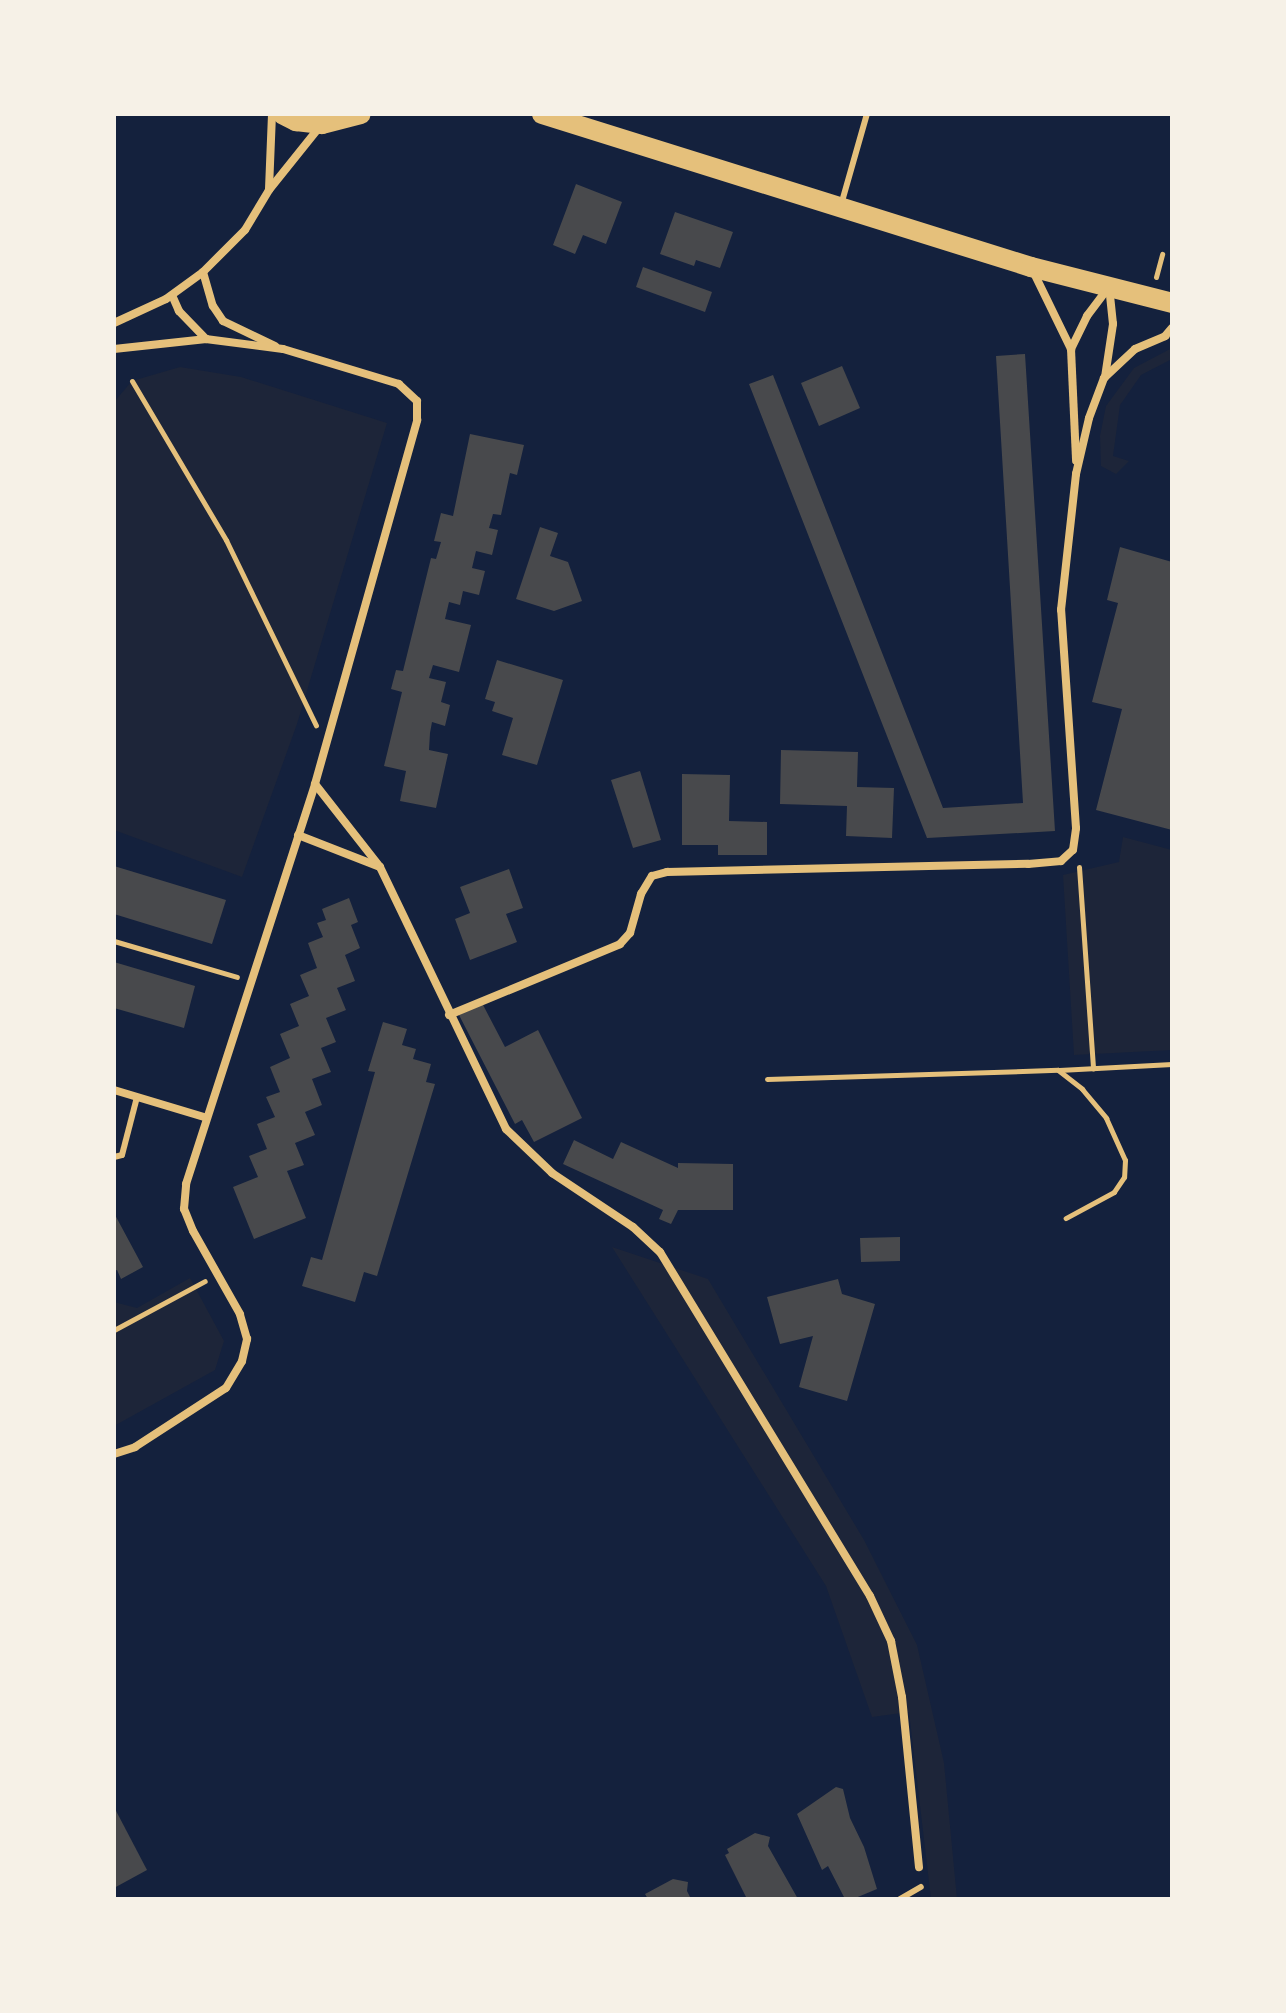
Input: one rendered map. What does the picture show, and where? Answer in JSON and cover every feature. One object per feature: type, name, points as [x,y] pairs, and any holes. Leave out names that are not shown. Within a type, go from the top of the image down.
[{"type":"main road","points":[[282,114],[296,121],[322,124],[361,114]]},
{"type":"main road","points":[[542,114],[1031,267],[1172,303]]},
{"type":"street","points":[[269,190],[272,114]]},
{"type":"street","points":[[114,323],[172,295],[203,272],[245,230],[269,190],[322,124]]},
{"type":"street","points":[[1031,267],[1071,349],[1076,474]]},
{"type":"street","points":[[116,1455],[226,1388],[242,1361],[247,1339],[240,1314],[216,1275],[184,1209],[191,1159],[315,784],[324,742],[417,420],[417,401],[399,384],[283,349],[223,321],[213,306],[203,272]]},
{"type":"street","points":[[1071,349],[1087,316],[1109,286]]},
{"type":"street","points":[[449,1015],[620,944],[630,933],[641,894],[652,876],[667,872],[1028,864],[1061,861],[1073,850],[1076,828],[1061,610],[1076,474],[1089,418],[1104,378],[1113,324],[1109,286]]},
{"type":"street","points":[[172,295],[179,311],[206,339]]},
{"type":"street","points":[[1104,378],[1135,349],[1165,336],[1172,328]]},
{"type":"street","points":[[114,349],[206,339],[283,349]]},
{"type":"street","points":[[315,784],[380,867],[506,1129],[526,1152],[633,1227],[660,1252],[870,1596],[891,1641],[902,1697],[919,1867]]},
{"type":"street","points":[[298,835],[380,867]]},
{"type":"street","points":[[114,1090],[204,1117]]},
{"type":"lane","points":[[840,209],[867,114]]},
{"type":"lane","points":[[114,1157],[122,1155],[137,1097]]},
{"type":"lane","points":[[900,1899],[921,1887]]},
{"type":"path","points":[[132,381],[226,540],[324,742]]},
{"type":"path","points":[[1073,850],[1081,873],[1093,1069]]},
{"type":"path","points":[[114,941],[250,981]]},
{"type":"path","points":[[767,1079],[1172,1064]]},
{"type":"path","points":[[1058,1070],[1082,1089],[1106,1118],[1125,1160],[1124,1177],[1114,1192],[1066,1218]]},
{"type":"path","points":[[114,1330],[216,1275]]},
{"type":"shaded area","points":[[1172,348],[1172,359],[1141,375],[1120,405],[1113,456],[1129,461],[1116,474],[1101,466],[1100,436],[1106,406],[1134,368]]},
{"type":"shaded area","points":[[180,367],[241,377],[387,423],[297,724],[242,877],[114,830],[114,402],[132,381]]},
{"type":"shaded area","points":[[1123,837],[1172,850],[1172,1050],[1074,1055],[1063,875],[1119,862]]},
{"type":"shaded area","points":[[612,1247],[708,1279],[864,1540],[917,1645],[944,1763],[957,1899],[931,1899],[909,1712],[872,1717],[826,1586]]},
{"type":"shaded area","points":[[190,1278],[224,1341],[215,1370],[114,1426],[114,1302],[137,1308]]},
{"type":"building","points":[[576,184],[622,202],[606,244],[583,235],[575,254],[553,245]]},
{"type":"building","points":[[675,212],[733,232],[720,268],[696,260],[694,266],[660,254]]},
{"type":"building","points":[[643,267],[712,292],[705,312],[636,287]]},
{"type":"building","points":[[1025,354],[1055,831],[927,838],[749,384],[773,375],[943,808],[1023,803],[996,356]]},
{"type":"building","points":[[842,366],[860,408],[819,426],[801,383]]},
{"type":"building","points":[[470,434],[524,445],[517,475],[510,473],[501,515],[493,514],[489,528],[498,530],[492,555],[476,551],[472,568],[485,571],[479,595],[463,591],[460,605],[449,602],[445,619],[471,625],[459,672],[433,665],[429,678],[446,682],[441,702],[450,705],[445,726],[432,722],[430,733],[429,750],[448,754],[436,808],[400,801],[406,771],[384,766],[402,692],[391,689],[396,670],[403,671],[431,558],[436,559],[441,542],[434,541],[441,513],[453,516]]},
{"type":"building","points":[[540,527],[558,533],[550,556],[568,562],[582,601],[554,611],[516,599]]},
{"type":"building","points":[[1120,547],[1172,562],[1172,830],[1096,810],[1122,709],[1092,702],[1118,603],[1107,600]]},
{"type":"building","points":[[497,660],[563,680],[537,765],[502,755],[513,718],[492,711],[495,702],[485,699]]},
{"type":"building","points":[[781,750],[858,752],[857,787],[894,788],[892,838],[846,836],[847,806],[780,804]]},
{"type":"building","points":[[640,771],[661,840],[633,848],[611,780]]},
{"type":"building","points":[[682,774],[730,775],[729,821],[767,822],[767,855],[718,855],[718,845],[682,845]]},
{"type":"building","points":[[114,866],[226,900],[212,944],[114,914]]},
{"type":"building","points":[[509,869],[523,908],[506,914],[517,942],[470,960],[455,919],[470,913],[460,887]]},
{"type":"building","points":[[349,898],[358,922],[351,925],[360,948],[345,955],[355,981],[337,988],[346,1010],[326,1018],[336,1042],[321,1048],[331,1072],[312,1079],[322,1105],[305,1112],[315,1135],[295,1143],[304,1165],[287,1171],[306,1218],[254,1239],[233,1187],[258,1177],[249,1156],[267,1149],[257,1124],[275,1117],[266,1097],[280,1092],[270,1067],[290,1058],[280,1034],[299,1026],[290,1004],[309,996],[300,975],[317,968],[308,943],[323,937],[317,923],[326,920],[322,909]]},
{"type":"building","points":[[114,962],[195,986],[184,1028],[114,1008]]},
{"type":"building","points":[[482,1003],[505,1047],[538,1030],[582,1118],[534,1142],[522,1120],[515,1124],[459,1015]]},
{"type":"building","points":[[383,1022],[407,1029],[402,1045],[416,1049],[413,1059],[431,1064],[426,1082],[435,1084],[377,1276],[364,1272],[355,1302],[302,1286],[311,1257],[322,1260],[375,1072],[368,1071]]},
{"type":"building","points":[[574,1140],[613,1159],[621,1142],[678,1168],[678,1163],[733,1164],[733,1210],[678,1210],[671,1224],[659,1219],[663,1210],[563,1164]]},
{"type":"building","points":[[114,1213],[143,1267],[121,1279],[117,1270],[114,1271]]},
{"type":"building","points":[[900,1237],[900,1261],[861,1262],[860,1238]]},
{"type":"building","points":[[838,1279],[842,1294],[875,1304],[847,1401],[799,1387],[813,1336],[780,1344],[767,1297]]},
{"type":"building","points":[[836,1787],[843,1789],[850,1818],[864,1847],[877,1889],[853,1899],[845,1899],[828,1866],[822,1870],[797,1814]]},
{"type":"building","points":[[114,1807],[147,1870],[114,1888]]},
{"type":"building","points":[[755,1833],[770,1837],[768,1846],[798,1899],[747,1899],[725,1855],[729,1853],[727,1849]]},
{"type":"building","points":[[673,1879],[688,1882],[687,1891],[691,1899],[648,1899],[645,1894]]}]
